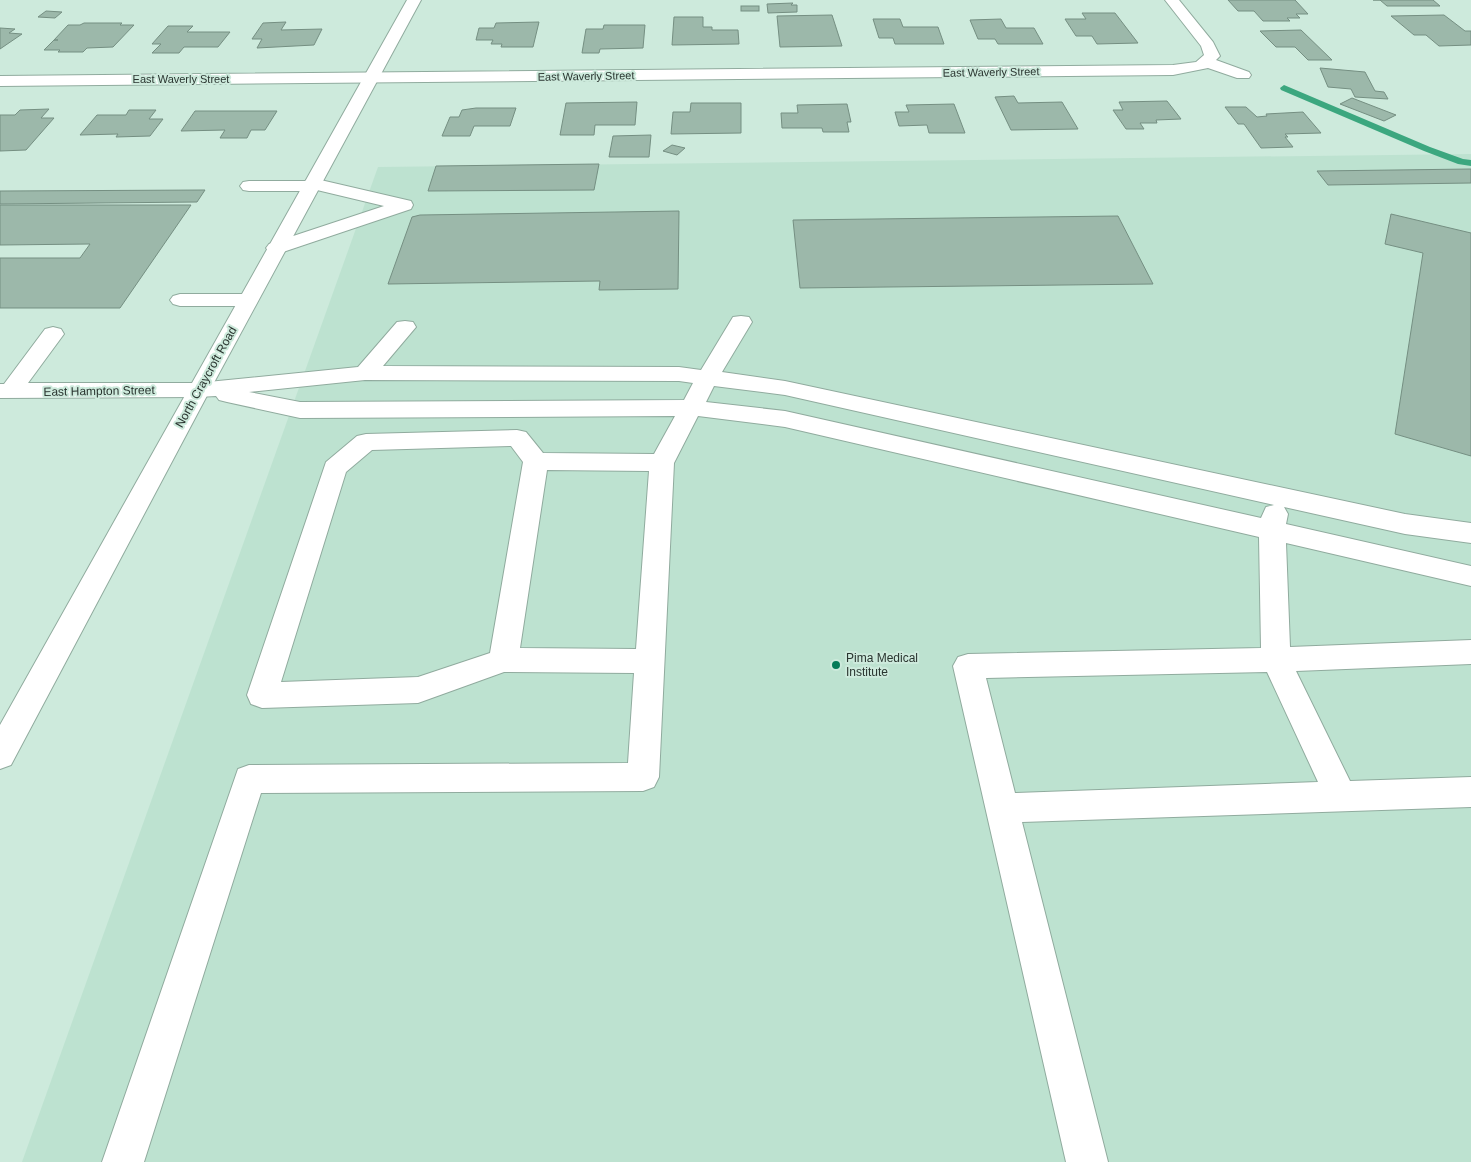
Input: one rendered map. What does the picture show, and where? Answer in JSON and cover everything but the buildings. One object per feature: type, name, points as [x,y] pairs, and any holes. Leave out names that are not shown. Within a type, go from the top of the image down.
[{"type":"street","name":"North Craycroft Road","points":[[0,755],[198,390],[414,0]]},
{"type":"street","points":[[1172,0],[1208,45],[1212,56],[1206,62],[1242,75]]},
{"type":"street","name":"East Waverly Street","points":[[0,80],[1173,70],[1191,68],[1206,62]]},
{"type":"street","points":[[249,186],[311,185],[404,205],[276,248]]},
{"type":"street","points":[[180,300],[248,300]]},
{"type":"street","points":[[123,1162],[249,779],[643,777],[662,462],[707,378],[741,322]]},
{"type":"street","points":[[365,373],[405,326]]},
{"type":"street","points":[[5,391],[53,334]]},
{"type":"street","points":[[198,390],[365,373],[680,374],[785,388],[1405,524],[1471,532]]},
{"type":"street","points":[[198,390],[300,410],[692,408],[785,418],[1471,576]]},
{"type":"street","name":"East Hampton Street","points":[[5,391],[198,390]]},
{"type":"street","points":[[503,660],[536,461],[517,438],[366,442],[335,468],[262,695],[418,690],[503,660],[650,660]]},
{"type":"street","points":[[536,461],[662,462]]},
{"type":"street","points":[[1278,497],[1272,530],[1276,660],[1341,796]]},
{"type":"street","points":[[1087,1162],[968,666],[1276,660],[1471,652]]},
{"type":"street","points":[[1002,808],[1471,792]]},
{"type":"shaded area","name":"Pima Medical Institute","points":[[1471,154],[1471,1162],[22,1162],[378,167]]},
{"type":"waterway","points":[[1284,88],[1427,149],[1461,162],[1471,163]]},
{"type":"place","name":"Pima Medical Institute","points":[[836,665]]}]
